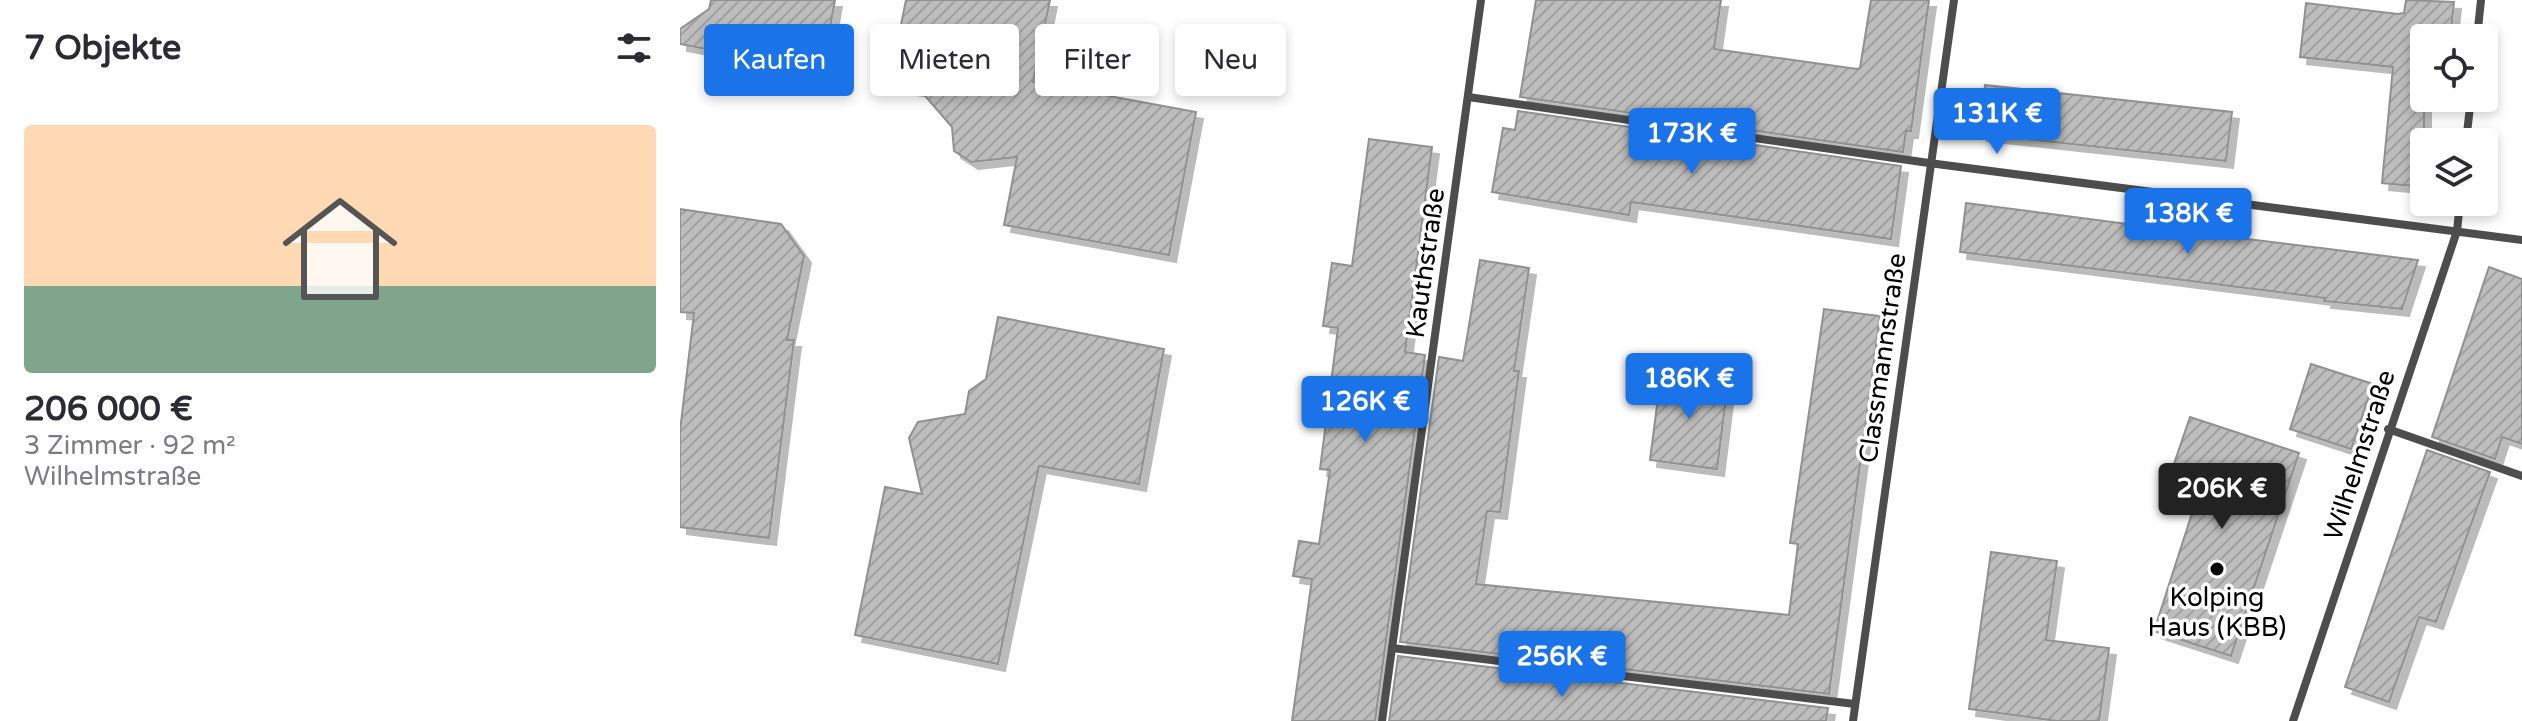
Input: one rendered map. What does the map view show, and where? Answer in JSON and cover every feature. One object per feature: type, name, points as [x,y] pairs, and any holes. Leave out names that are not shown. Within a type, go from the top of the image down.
[{"type":"street","name":"Kauthstraße","points":[[1382,721],[1481,0]]},
{"type":"street","name":"Classmannstraße","points":[[1853,721],[1954,0]]},
{"type":"street","points":[[2478,24],[2481,0]]},
{"type":"street","points":[[1468,97],[1929,163],[2522,240]]},
{"type":"street","name":"Wilhelmstraße","points":[[2293,721],[2388,429],[2457,231],[2459,216]]},
{"type":"street","points":[[2388,429],[2522,476]]},
{"type":"street","points":[[1392,648],[1855,704]]},
{"type":"building","points":[[711,0],[835,0],[831,24],[704,24],[704,49],[680,44],[680,29],[709,9]]},
{"type":"building","points":[[906,0],[1050,0],[1045,24],[1035,24],[1035,96],[1109,96],[1196,112],[1169,255],[1004,225],[1017,157],[971,162],[954,151],[952,127],[925,96],[1019,96],[1019,24],[901,24]]},
{"type":"building","points":[[1536,0],[1721,0],[1714,49],[1857,69],[1860,68],[1871,0],[1929,0],[1911,131],[1906,131],[1903,152],[1520,97]]},
{"type":"building","points":[[2406,0],[2454,2],[2452,24],[2410,24],[2410,112],[2424,112],[2424,128],[2410,128],[2410,186],[2382,183],[2393,67],[2300,57],[2306,3],[2404,13]]},
{"type":"building","points":[[1985,85],[2232,112],[2226,161],[1980,134]]},
{"type":"building","points":[[1518,111],[1901,166],[1891,239],[1631,202],[1629,215],[1492,192],[1503,128],[1515,130]]},
{"type":"building","points":[[1369,139],[1432,147],[1405,352],[1425,355],[1375,721],[1292,721],[1312,579],[1293,576],[1299,541],[1319,544],[1330,470],[1320,469],[1338,328],[1323,326],[1332,263],[1352,266]]},
{"type":"building","points":[[1966,203],[2418,260],[2402,309],[2324,301],[2325,298],[1960,252]]},
{"type":"building","points":[[680,209],[781,224],[804,256],[787,340],[794,340],[769,538],[680,527],[680,431],[694,313],[680,312]]},
{"type":"building","points":[[1480,260],[1529,268],[1514,371],[1519,371],[1500,512],[1487,511],[1476,584],[1789,615],[1798,544],[1790,543],[1824,309],[1880,316],[1829,694],[1400,642],[1439,357],[1463,361]]},
{"type":"building","points":[[2489,267],[2522,279],[2522,444],[2502,437],[2495,459],[2432,437]]},
{"type":"building","points":[[998,317],[1164,349],[1139,484],[1039,466],[998,664],[855,635],[885,487],[922,494],[909,438],[918,422],[965,414],[969,391],[986,379]]},
{"type":"building","points":[[2311,364],[2373,384],[2351,449],[2290,429]]},
{"type":"building","points":[[1661,374],[1728,382],[1717,469],[1650,460]]},
{"type":"building","name":"Kolping Haus (KBB)","points":[[2190,417],[2299,453],[2231,656],[2154,631],[2194,507],[2163,496]]},
{"type":"building","points":[[2427,450],[2490,472],[2436,622],[2419,617],[2389,702],[2345,687]]},
{"type":"building","points":[[1991,552],[2057,561],[2046,640],[2109,648],[2099,721],[2057,721],[1969,709]]},
{"type":"building","points":[[1398,656],[1828,708],[1826,721],[1389,721]]},
{"type":"place","name":"Kolping Haus (KBB)","points":[[2217,569]]}]
